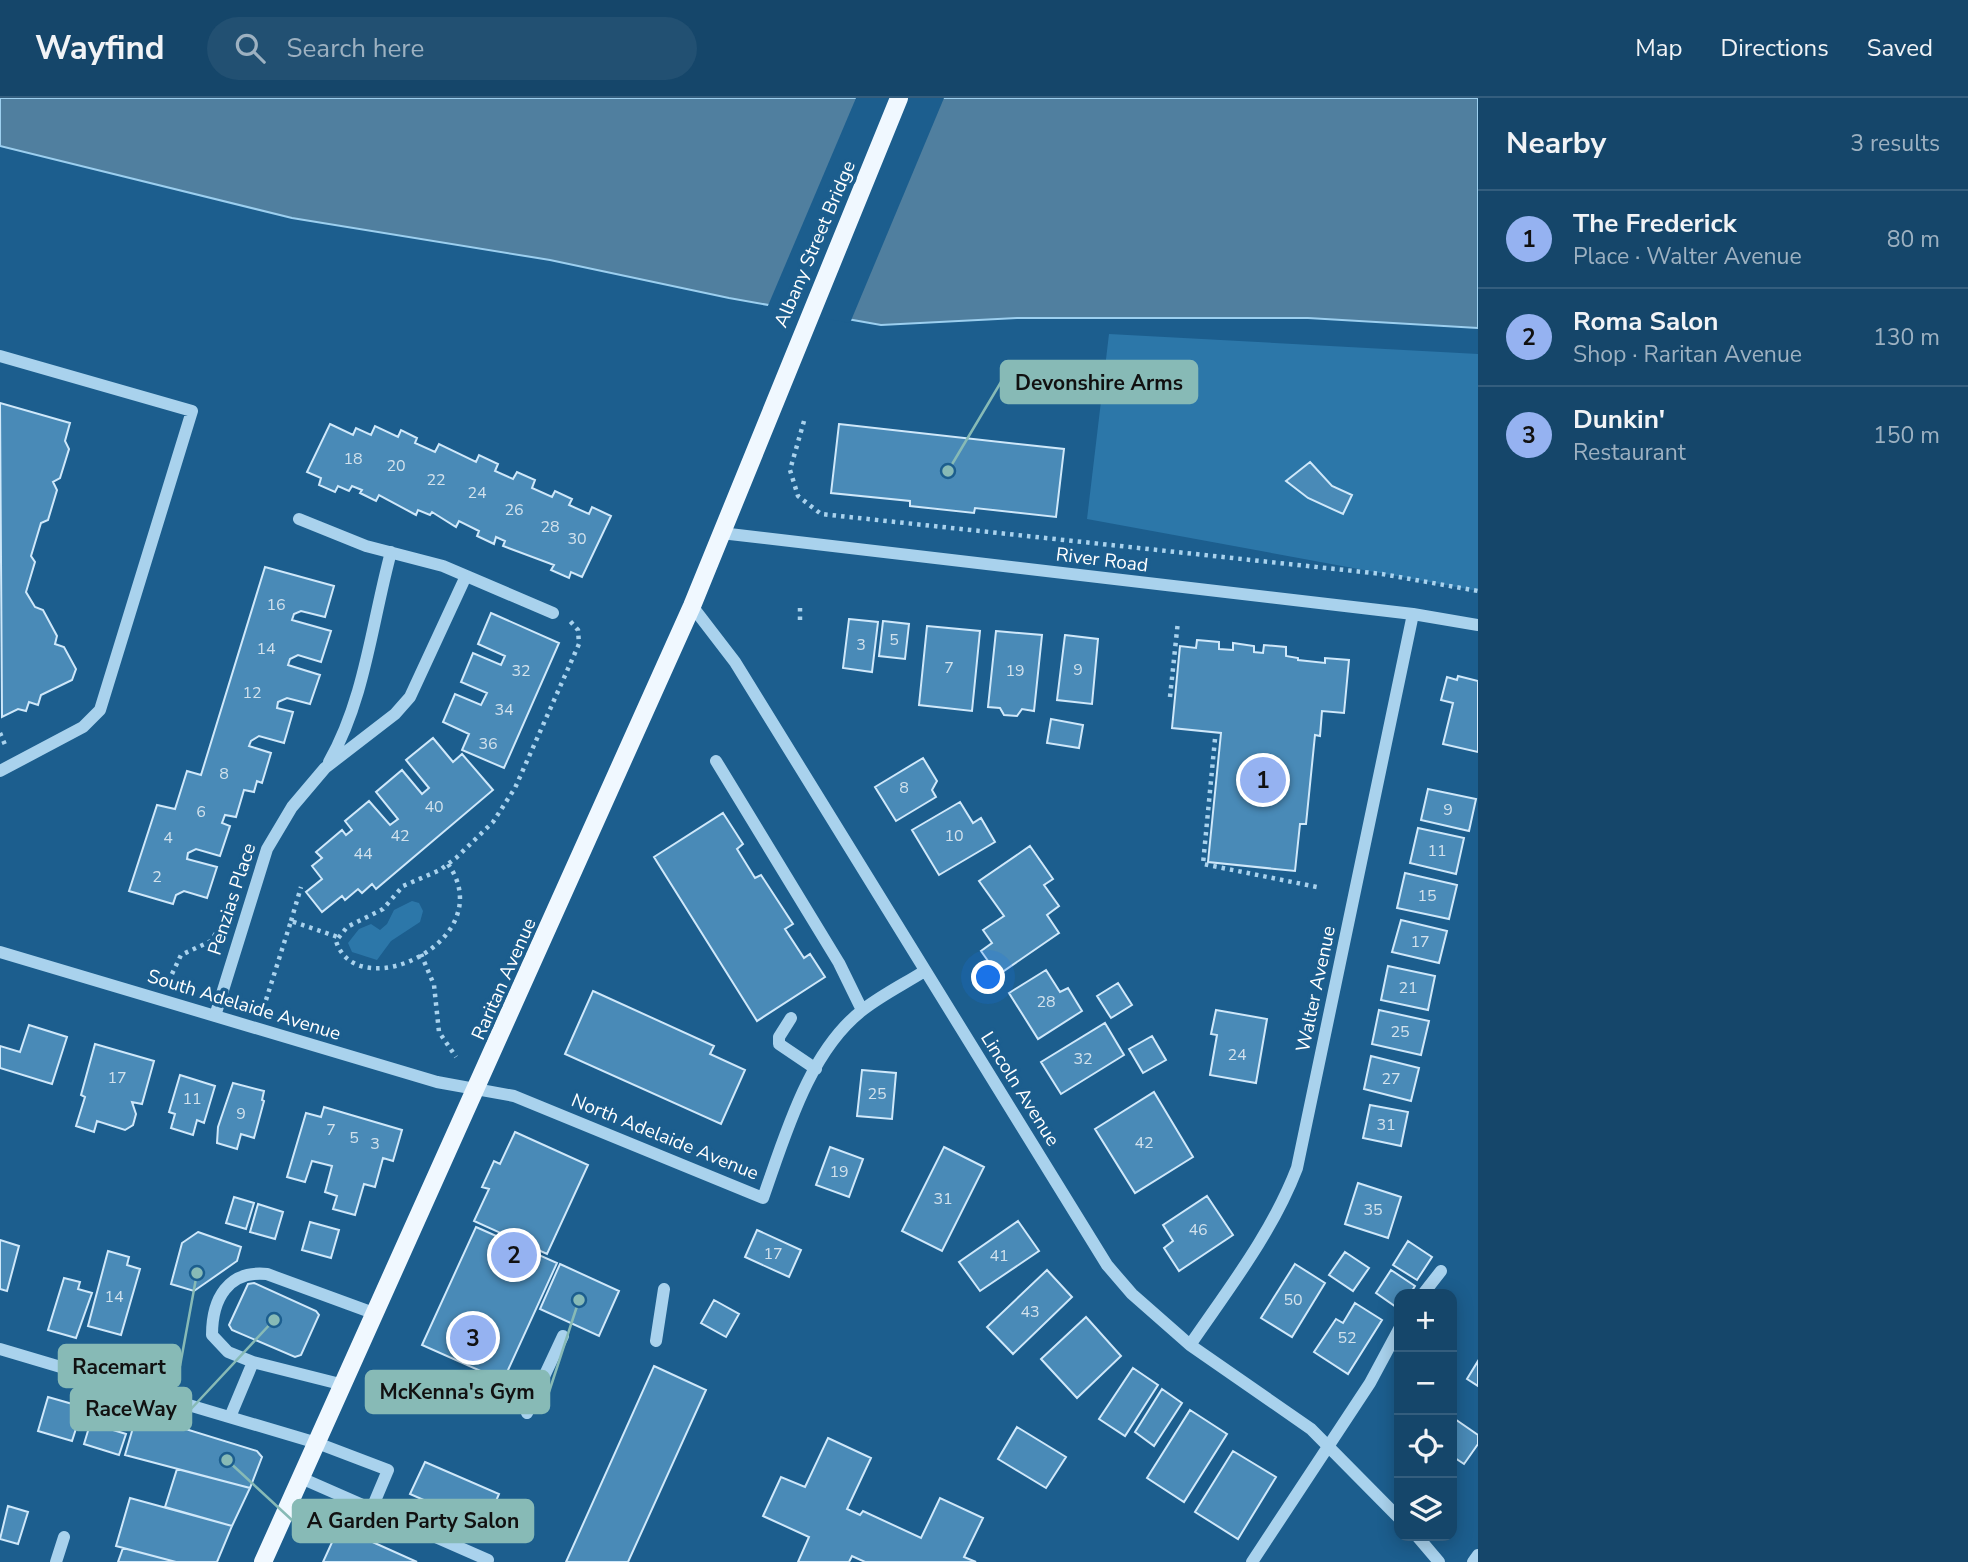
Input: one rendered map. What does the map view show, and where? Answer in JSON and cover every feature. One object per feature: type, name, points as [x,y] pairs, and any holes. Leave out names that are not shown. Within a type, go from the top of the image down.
[{"type":"main road","name":"Albany Street Bridge","points":[[771,407],[899,98]]},
{"type":"main road","name":"Raritan Avenue","points":[[263,1562],[692,606],[771,407]]},
{"type":"street","points":[[0,356],[191,411],[100,710],[83,727],[0,771]]},
{"type":"street","points":[[299,519],[366,547],[418,558],[553,613]]},
{"type":"street","name":"River Road","points":[[721,533],[1413,614],[1478,625]]},
{"type":"street","name":"Penzias Place","points":[[215,1016],[267,849],[292,807],[325,768],[344,735],[355,702],[391,552]]},
{"type":"street","name":"Penzias Place","points":[[325,768],[395,714],[410,697],[466,576]]},
{"type":"street","name":"Lincoln Avenue","points":[[692,606],[735,662],[923,972],[1107,1265],[1132,1294],[1190,1345],[1293,1415],[1327,1444],[1394,1513]]},
{"type":"street","name":"Walter Avenue","points":[[1190,1345],[1268,1229],[1285,1200],[1297,1168],[1413,614]]},
{"type":"street","points":[[716,761],[839,963],[862,1010]]},
{"type":"street","name":"South Adelaide Avenue","points":[[0,952],[437,1082],[478,1088]]},
{"type":"street","name":"North Adelaide Avenue","points":[[478,1088],[514,1096],[763,1198],[799,1096],[828,1049],[862,1010],[923,972]]},
{"type":"street","points":[[791,1018],[779,1037],[779,1044],[816,1069]]},
{"type":"street","points":[[1427,1289],[1441,1271]]},
{"type":"street","points":[[344,1385],[291,1374],[228,1352],[212,1335],[212,1316],[223,1292],[238,1277],[252,1273],[267,1274],[376,1314]]},
{"type":"street","points":[[656,1340],[664,1289]]},
{"type":"street","points":[[527,1413],[563,1336]]},
{"type":"street","points":[[1252,1562],[1327,1444],[1370,1383],[1394,1338]]},
{"type":"street","points":[[0,1349],[317,1443],[388,1470],[372,1508]]},
{"type":"street","points":[[230,1417],[253,1362]]},
{"type":"street","points":[[301,1478],[488,1560]]},
{"type":"street","points":[[56,1562],[64,1537]]},
{"type":"street","points":[[1420,1541],[1439,1562]]},
{"type":"street","points":[[1473,1562],[1478,1555]]},
{"type":"path","points":[[804,421],[790,470],[798,496],[821,514],[1382,575],[1478,591]]},
{"type":"path","points":[[800,608],[800,622]]},
{"type":"path","points":[[448,864],[458,888],[462,906],[460,915],[449,932],[421,954],[387,968],[365,969],[346,958],[338,946],[338,937],[347,927],[383,909],[403,886],[440,870],[456,858],[485,831],[504,806],[579,643],[576,626],[553,613]]},
{"type":"path","points":[[1171,696],[1178,621]]},
{"type":"path","points":[[1215,739],[1202,864],[1317,887]]},
{"type":"path","points":[[266,1000],[301,887]]},
{"type":"path","points":[[291,921],[338,937]]},
{"type":"path","points":[[172,974],[181,955],[211,941],[220,923]]},
{"type":"path","points":[[421,954],[434,985],[439,1032],[456,1057]]},
{"type":"shaded area","points":[[0,98],[1478,98],[1478,328],[1308,318],[1017,318],[881,325],[729,298],[550,260],[292,218],[0,146]]},
{"type":"shaded area","points":[[1109,334],[1478,354],[1478,591],[1087,519]]},
{"type":"shaded area","points":[[412,901],[419,903],[423,911],[420,922],[391,941],[377,960],[352,952],[348,943],[359,929],[371,924],[380,930],[387,924],[394,910]]},
{"type":"pier","points":[[856,98],[944,98],[850,323],[767,308]]},
{"type":"building","points":[[0,403],[70,423],[65,441],[69,449],[60,478],[53,482],[57,490],[48,520],[41,523],[31,556],[35,562],[26,592],[35,607],[43,610],[57,636],[55,644],[64,647],[76,669],[72,680],[41,695],[38,705],[29,702],[26,711],[18,709],[2,717]]},
{"type":"building","points":[[330,424],[353,435],[356,428],[371,435],[375,426],[398,437],[401,430],[417,438],[415,443],[435,452],[439,444],[476,462],[479,455],[498,464],[495,471],[513,479],[517,472],[535,480],[532,488],[552,497],[555,491],[572,499],[569,505],[589,514],[592,507],[611,516],[582,577],[571,572],[569,578],[551,570],[554,565],[503,546],[505,541],[496,537],[494,544],[477,536],[479,531],[459,521],[456,527],[432,512],[430,515],[418,510],[416,515],[379,495],[376,501],[352,486],[349,491],[338,486],[335,492],[319,485],[321,478],[307,472]]},
{"type":"building","points":[[839,424],[1064,449],[1056,517],[975,508],[974,513],[910,506],[910,501],[831,493]]},
{"type":"building","points":[[1310,462],[1332,486],[1352,495],[1343,514],[1308,498],[1286,481]]},
{"type":"building","points":[[265,567],[334,586],[325,617],[301,611],[294,614],[292,620],[331,631],[321,662],[298,655],[290,659],[288,665],[320,675],[310,704],[287,698],[278,702],[277,708],[293,712],[284,743],[259,736],[251,741],[249,746],[271,753],[262,783],[257,781],[254,792],[244,790],[236,817],[225,815],[222,823],[230,826],[220,856],[196,849],[188,853],[187,859],[217,867],[207,898],[184,891],[176,895],[173,904],[129,891],[157,805],[175,809],[187,771],[201,775]]},
{"type":"building","points":[[491,613],[559,643],[504,768],[462,750],[469,734],[443,722],[455,694],[481,705],[487,693],[461,682],[473,653],[501,665],[505,656],[478,644]]},
{"type":"building","points":[[849,619],[878,622],[872,672],[843,668]]},
{"type":"building","points":[[883,621],[909,624],[905,659],[879,656]]},
{"type":"building","points":[[927,626],[980,631],[972,711],[919,705]]},
{"type":"building","points":[[996,631],[1042,635],[1034,711],[1022,709],[1017,716],[1004,715],[1000,708],[988,707]]},
{"type":"building","points":[[1065,635],[1098,639],[1092,704],[1057,700]]},
{"type":"building","points":[[1197,640],[1219,642],[1219,649],[1233,650],[1233,643],[1254,646],[1254,652],[1263,653],[1264,645],[1286,647],[1286,656],[1298,660],[1325,663],[1325,658],[1349,660],[1344,713],[1322,711],[1320,736],[1315,735],[1306,824],[1300,824],[1295,871],[1208,862],[1221,733],[1172,728],[1180,646],[1196,648]]},
{"type":"building","points":[[1458,676],[1478,681],[1478,752],[1443,744],[1453,703],[1441,700],[1447,677],[1457,680]]},
{"type":"building","points":[[1051,719],[1083,725],[1079,748],[1047,743]]},
{"type":"building","points":[[433,738],[453,762],[462,754],[493,790],[376,889],[372,884],[362,893],[358,889],[345,900],[342,896],[322,912],[306,892],[322,879],[312,866],[322,858],[316,852],[342,830],[346,835],[352,830],[345,821],[369,801],[390,825],[398,819],[376,792],[402,770],[422,794],[429,788],[406,760]]},
{"type":"building","points":[[923,758],[937,781],[932,790],[936,797],[896,821],[875,787]]},
{"type":"building","points":[[1428,789],[1476,799],[1469,831],[1421,820]]},
{"type":"building","points":[[960,802],[973,823],[981,818],[995,842],[939,875],[912,830]]},
{"type":"building","points":[[723,813],[743,844],[737,849],[755,878],[761,875],[793,924],[785,929],[804,958],[810,954],[825,977],[757,1021],[654,857]]},
{"type":"building","points":[[1418,828],[1464,838],[1456,874],[1410,863]]},
{"type":"building","points":[[1030,846],[1053,879],[1044,885],[1059,906],[1047,915],[1059,933],[998,975],[981,951],[992,943],[983,930],[1004,916],[979,881]]},
{"type":"building","points":[[1405,873],[1457,885],[1449,919],[1397,908]]},
{"type":"building","points":[[1401,920],[1447,931],[1439,963],[1392,952]]},
{"type":"building","points":[[1388,966],[1435,976],[1428,1010],[1381,1000]]},
{"type":"building","points":[[1046,970],[1060,992],[1068,988],[1082,1011],[1038,1039],[1009,993]]},
{"type":"building","points":[[1118,983],[1132,1005],[1111,1018],[1097,996]]},
{"type":"building","points":[[593,991],[714,1046],[710,1054],[745,1070],[721,1124],[565,1054]]},
{"type":"building","points":[[1216,1010],[1267,1019],[1256,1083],[1210,1075],[1217,1035],[1211,1034]]},
{"type":"building","points":[[1379,1010],[1429,1021],[1421,1055],[1372,1044]]},
{"type":"building","points":[[1105,1023],[1124,1055],[1061,1094],[1041,1062]]},
{"type":"building","points":[[29,1025],[67,1037],[52,1084],[0,1068],[0,1046],[20,1052]]},
{"type":"building","points":[[1152,1036],[1166,1060],[1143,1073],[1129,1049]]},
{"type":"building","points":[[95,1044],[154,1061],[142,1104],[132,1102],[136,1114],[133,1125],[125,1130],[97,1121],[94,1132],[76,1126],[85,1097],[81,1095]]},
{"type":"building","points":[[1371,1056],[1419,1068],[1411,1101],[1364,1089]]},
{"type":"building","points":[[862,1070],[896,1073],[892,1119],[857,1116]]},
{"type":"building","points":[[180,1075],[215,1086],[204,1123],[197,1120],[193,1135],[171,1128],[175,1114],[169,1112]]},
{"type":"building","points":[[233,1083],[264,1091],[254,1138],[241,1134],[237,1149],[217,1143],[218,1127]]},
{"type":"building","points":[[1154,1092],[1193,1157],[1135,1193],[1095,1129]]},
{"type":"building","points":[[1370,1105],[1408,1112],[1401,1146],[1363,1138]]},
{"type":"building","points":[[324,1107],[402,1130],[393,1161],[383,1158],[375,1187],[364,1184],[355,1215],[333,1209],[337,1196],[325,1192],[332,1166],[312,1161],[305,1182],[287,1177],[306,1113],[321,1117]]},
{"type":"building","points":[[515,1132],[588,1165],[547,1254],[474,1221],[489,1189],[482,1187],[494,1161],[500,1164]]},
{"type":"building","points":[[830,1147],[863,1159],[849,1197],[816,1185]]},
{"type":"building","points":[[944,1147],[984,1167],[942,1251],[902,1231]]},
{"type":"building","points":[[1358,1183],[1401,1197],[1388,1238],[1345,1224]]},
{"type":"building","points":[[1207,1196],[1233,1235],[1179,1271],[1164,1248],[1173,1241],[1163,1225]]},
{"type":"building","points":[[234,1197],[254,1203],[246,1229],[226,1223]]},
{"type":"building","points":[[258,1204],[283,1212],[275,1239],[250,1232]]},
{"type":"building","points":[[1018,1221],[1039,1251],[980,1291],[959,1262]]},
{"type":"building","points":[[310,1222],[339,1230],[331,1258],[302,1250]]},
{"type":"building","points":[[476,1227],[557,1263],[503,1381],[422,1345]]},
{"type":"building","points":[[757,1230],[801,1250],[789,1277],[745,1257]]},
{"type":"building","points":[[198,1232],[241,1247],[237,1261],[194,1291],[171,1284],[182,1243]]},
{"type":"building","points":[[0,1240],[19,1246],[7,1291],[0,1289]]},
{"type":"building","points":[[1408,1241],[1432,1257],[1417,1280],[1393,1265]]},
{"type":"building","points":[[108,1251],[129,1257],[127,1265],[140,1269],[121,1335],[88,1326]]},
{"type":"building","points":[[1345,1252],[1369,1268],[1353,1291],[1329,1275]]},
{"type":"building","points":[[560,1264],[619,1291],[599,1336],[540,1309]]},
{"type":"building","points":[[1295,1264],[1325,1283],[1292,1337],[1261,1318]]},
{"type":"building","points":[[1047,1270],[1072,1297],[1013,1354],[987,1327]]},
{"type":"building","points":[[1391,1270],[1415,1286],[1413,1289],[1394,1289],[1394,1306],[1376,1293]]},
{"type":"building","points":[[64,1278],[80,1282],[78,1289],[92,1293],[76,1338],[48,1330]]},
{"type":"building","points":[[254,1283],[316,1311],[319,1315],[301,1355],[295,1357],[232,1330],[229,1325],[248,1284]]},
{"type":"building","points":[[714,1300],[739,1314],[726,1337],[701,1323]]},
{"type":"building","points":[[1355,1303],[1382,1320],[1348,1374],[1314,1352],[1336,1319],[1343,1323]]},
{"type":"building","points":[[1086,1317],[1121,1356],[1077,1398],[1041,1359]]},
{"type":"building","points":[[1478,1361],[1478,1386],[1467,1379]]},
{"type":"building","points":[[654,1366],[706,1390],[628,1562],[566,1562]]},
{"type":"building","points":[[1133,1368],[1158,1385],[1125,1436],[1099,1419]]},
{"type":"building","points":[[1162,1389],[1182,1403],[1154,1446],[1135,1432]]},
{"type":"building","points":[[48,1397],[83,1407],[72,1441],[38,1431]]},
{"type":"building","points":[[1190,1410],[1227,1434],[1184,1502],[1147,1478]]},
{"type":"building","points":[[94,1411],[114,1417],[110,1429],[126,1434],[119,1455],[84,1444]]},
{"type":"building","points":[[137,1414],[257,1451],[262,1457],[250,1488],[125,1455]]},
{"type":"building","points":[[1457,1420],[1478,1435],[1478,1444],[1464,1464],[1457,1459]]},
{"type":"building","points":[[1017,1427],[1066,1457],[1046,1488],[998,1459]]},
{"type":"building","points":[[828,1438],[871,1458],[847,1509],[860,1515],[863,1511],[921,1538],[940,1498],[983,1518],[964,1557],[976,1562],[865,1562],[852,1556],[849,1562],[798,1562],[809,1537],[763,1516],[781,1477],[805,1487]]},
{"type":"building","points":[[1233,1451],[1276,1477],[1238,1539],[1195,1512]]},
{"type":"building","points":[[425,1462],[499,1494],[485,1527],[410,1494]]},
{"type":"building","points":[[177,1469],[250,1488],[232,1526],[165,1507]]},
{"type":"building","points":[[130,1498],[232,1526],[217,1562],[176,1562],[116,1546]]},
{"type":"building","points":[[8,1506],[28,1512],[18,1544],[0,1539]]},
{"type":"building","points":[[339,1527],[417,1562],[323,1562]]},
{"type":"building","points":[[123,1548],[176,1562],[118,1562]]},
{"type":"place","name":"Devonshire Arms","points":[[948,471]]},
{"type":"place","name":"The Frederick","points":[[1263,780]]},
{"type":"place","name":"Roma Salon","points":[[514,1255]]},
{"type":"place","name":"Racemart","points":[[197,1273]]},
{"type":"place","name":"McKenna's Gym","points":[[579,1300]]},
{"type":"place","name":"RaceWay","points":[[274,1320]]},
{"type":"place","name":"Dunkin'","points":[[473,1338]]},
{"type":"place","name":"A Garden Party Salon","points":[[227,1460]]}]
